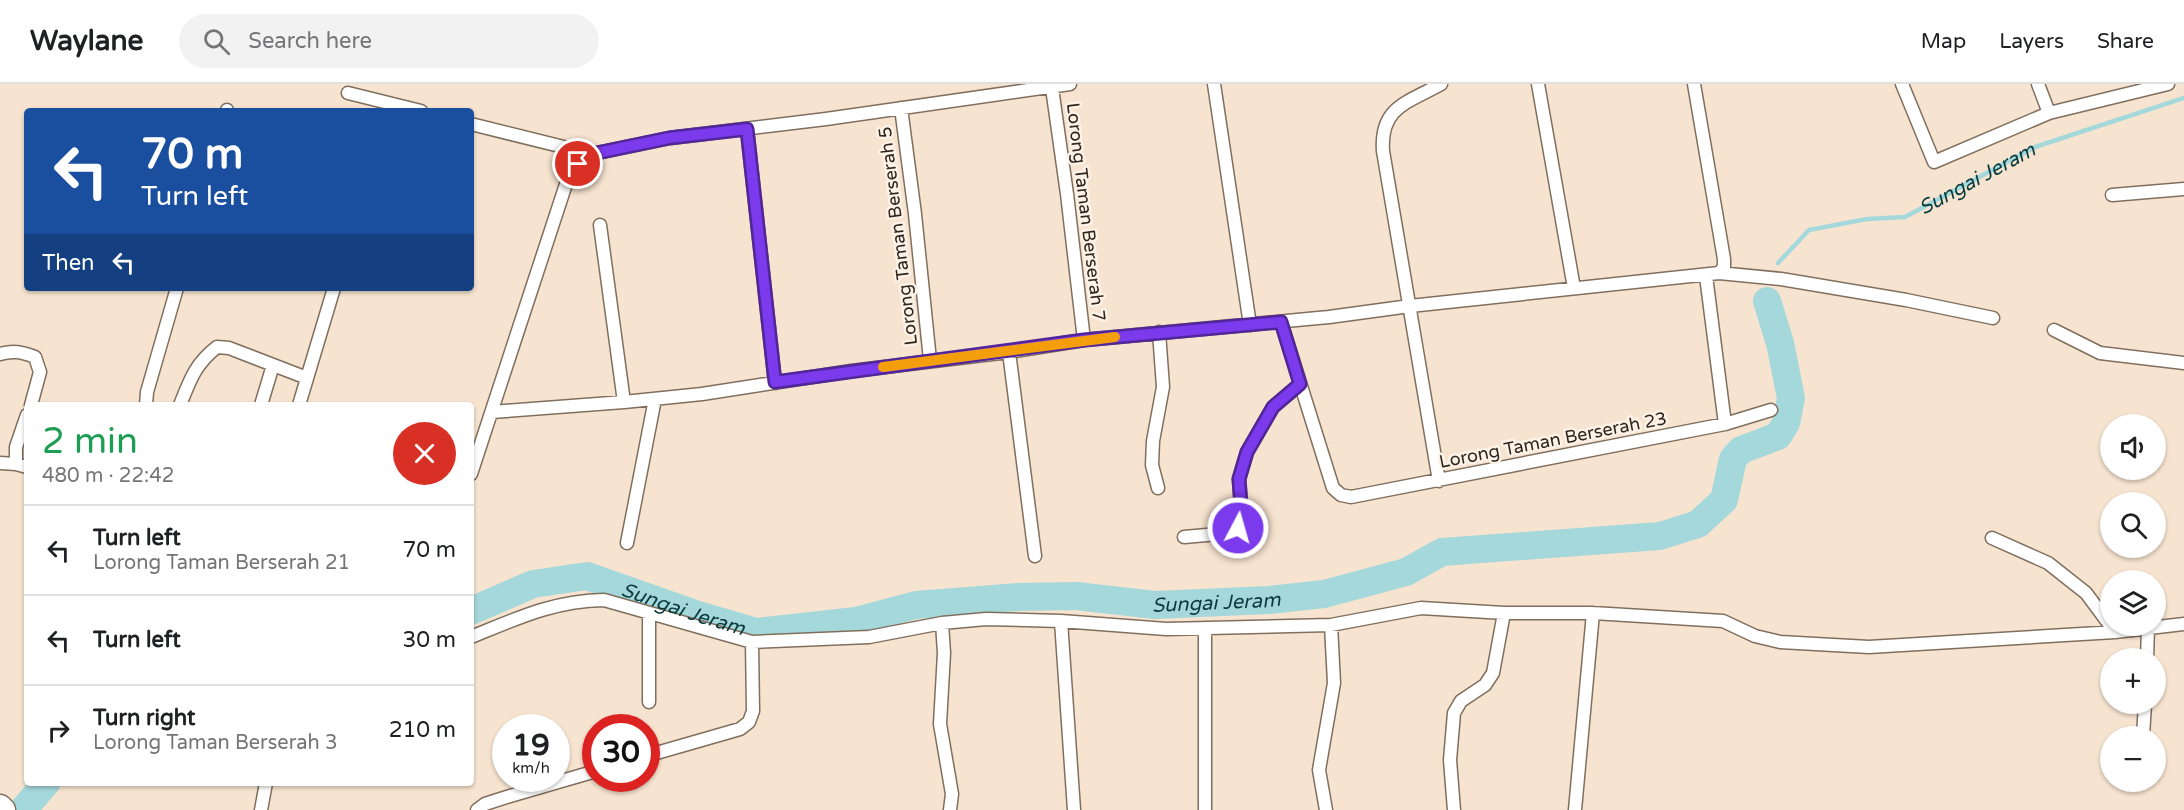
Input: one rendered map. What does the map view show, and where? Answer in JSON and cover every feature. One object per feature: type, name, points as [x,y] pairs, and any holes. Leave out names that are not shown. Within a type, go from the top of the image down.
[{"type":"street","points":[[474,465],[568,178],[578,164],[592,154],[669,138],[1070,84]]},
{"type":"street","points":[[1214,84],[1250,325]]},
{"type":"street","points":[[1439,481],[1382,136],[1386,122],[1394,111],[1441,84]]},
{"type":"street","points":[[1538,84],[1574,288]]},
{"type":"street","points":[[1694,84],[1724,259],[1724,267],[1712,274]]},
{"type":"street","points":[[1902,84],[1934,162],[2049,113],[2168,84]]},
{"type":"street","points":[[2038,84],[2049,113]]},
{"type":"street","name":"Lorong Taman Berserah 7","points":[[1052,88],[1084,340]]},
{"type":"street","points":[[348,93],[388,107]]},
{"type":"street","name":"Lorong Taman Berserah 5","points":[[901,108],[930,360]]},
{"type":"street","points":[[474,125],[592,154]]},
{"type":"street","points":[[747,129],[775,382]]},
{"type":"street","points":[[2112,195],[2184,189]]},
{"type":"street","points":[[600,225],[624,402]]},
{"type":"street","points":[[1712,274],[1725,424]]},
{"type":"street","points":[[492,411],[702,394],[1084,340],[1281,322],[1712,274],[1781,279],[1906,300],[1993,318]]},
{"type":"street","points":[[146,402],[147,392],[176,291]]},
{"type":"street","points":[[300,402],[333,291]]},
{"type":"street","points":[[1184,537],[1229,533],[1238,528],[1242,519],[1239,479],[1247,452],[1273,407],[1300,384],[1281,322]]},
{"type":"street","points":[[2054,330],[2100,353],[2184,363]]},
{"type":"street","points":[[1158,488],[1152,465],[1153,441],[1163,387],[1159,332]]},
{"type":"street","points":[[181,402],[193,372],[205,356],[217,347],[229,348],[307,378]]},
{"type":"street","points":[[0,354],[11,351],[35,357],[40,372],[32,402]]},
{"type":"street","points":[[1009,352],[1035,556]]},
{"type":"street","points":[[262,402],[273,365]]},
{"type":"street","name":"Lorong Taman Berserah 23","points":[[1300,384],[1333,488],[1341,495],[1351,497],[1725,424],[1771,410]]},
{"type":"street","points":[[627,543],[654,399]]},
{"type":"street","points":[[0,463],[22,465],[16,447],[24,424]]},
{"type":"street","points":[[1992,538],[2048,563],[2086,593],[2100,612]]},
{"type":"street","points":[[474,636],[547,607],[578,601],[604,600],[752,642],[869,637],[942,623],[987,619],[1061,621],[1166,629],[1330,625],[1421,608],[1504,613],[1593,613],[1723,621],[1755,636],[1780,642],[1869,647],[2100,633]]},
{"type":"street","points":[[1454,810],[1450,760],[1454,713],[1461,701],[1485,685],[1493,673],[1504,613]]},
{"type":"street","points":[[1575,810],[1593,613]]},
{"type":"street","points":[[649,614],[649,702]]},
{"type":"street","points":[[1061,621],[1074,810]]},
{"type":"street","points":[[942,623],[944,652],[940,724],[952,794],[950,810]]},
{"type":"street","points":[[2166,626],[2184,624]]},
{"type":"street","points":[[1326,810],[1319,770],[1334,683],[1330,625]]},
{"type":"street","points":[[1205,629],[1205,810]]},
{"type":"street","points":[[660,752],[740,729],[749,722],[753,711],[752,642]]},
{"type":"street","points":[[477,810],[485,804],[582,775]]},
{"type":"street","points":[[261,810],[265,786]]},
{"type":"waterway","name":"Sungai Jeram","points":[[1778,263],[1809,230],[1867,219],[1905,217],[2035,147],[2184,98]]},
{"type":"waterway","name":"Sungai Jeram","points":[[474,610],[533,584],[587,576],[698,615],[756,632],[856,621],[916,605],[1018,597],[1076,596],[1155,605],[1269,600],[1324,594],[1406,572],[1442,552],[1660,536],[1698,524],[1724,500],[1733,459],[1741,450],[1778,436],[1786,423],[1791,398],[1780,343],[1767,301]]},
{"type":"waterway","name":"Sungai Jeram","points":[[23,810],[43,786]]},
{"type":"slow traffic","points":[[883,367],[1115,337]]},
{"type":"route","points":[[578,164],[592,154],[669,138],[747,129],[775,382],[1084,340],[1281,322],[1300,384],[1273,407],[1247,452],[1239,479],[1242,519],[1238,528]]}]
